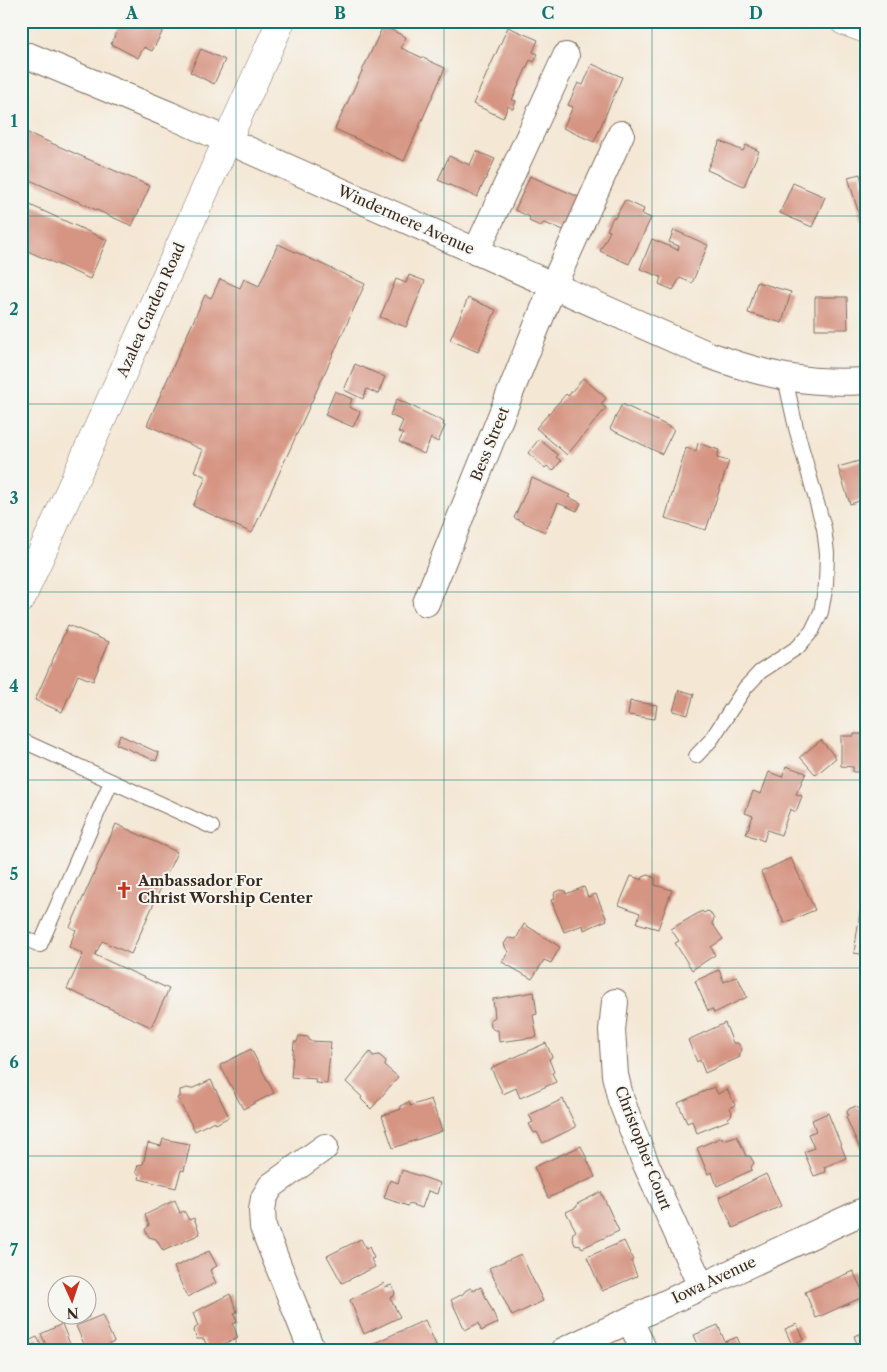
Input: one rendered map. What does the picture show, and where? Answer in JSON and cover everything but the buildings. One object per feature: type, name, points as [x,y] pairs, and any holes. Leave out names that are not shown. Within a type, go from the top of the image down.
[{"type":"main road","name":"Azalea Garden Road","points":[[21,599],[281,21]]},
{"type":"main road","points":[[844,21],[866,29]]},
{"type":"street","name":"Windermere Avenue","points":[[29,56],[227,140],[476,252],[743,368],[785,378],[824,382],[866,381]]},
{"type":"street","points":[[476,252],[566,56]]},
{"type":"street","name":"Bess Street","points":[[426,603],[553,286],[621,134]]},
{"type":"street","name":"Christopher Court","points":[[615,1002],[612,1030],[615,1075],[620,1100],[645,1162],[701,1286]]},
{"type":"street","points":[[312,1351],[263,1227],[262,1210],[264,1198],[271,1186],[324,1147]]},
{"type":"street","name":"Iowa Avenue","points":[[563,1351],[866,1210]]},
{"type":"street","points":[[630,1320],[644,1351]]},
{"type":"lane","points":[[696,756],[711,740],[745,688],[760,672],[798,647],[812,631],[821,612],[826,585],[827,553],[824,528],[796,428],[785,378]]},
{"type":"lane","points":[[21,740],[212,827]]},
{"type":"lane","points":[[21,937],[40,945],[111,782]]},
{"type":"place","name":"Ambassador For Christ Worship Center","points":[[124,890]]}]
